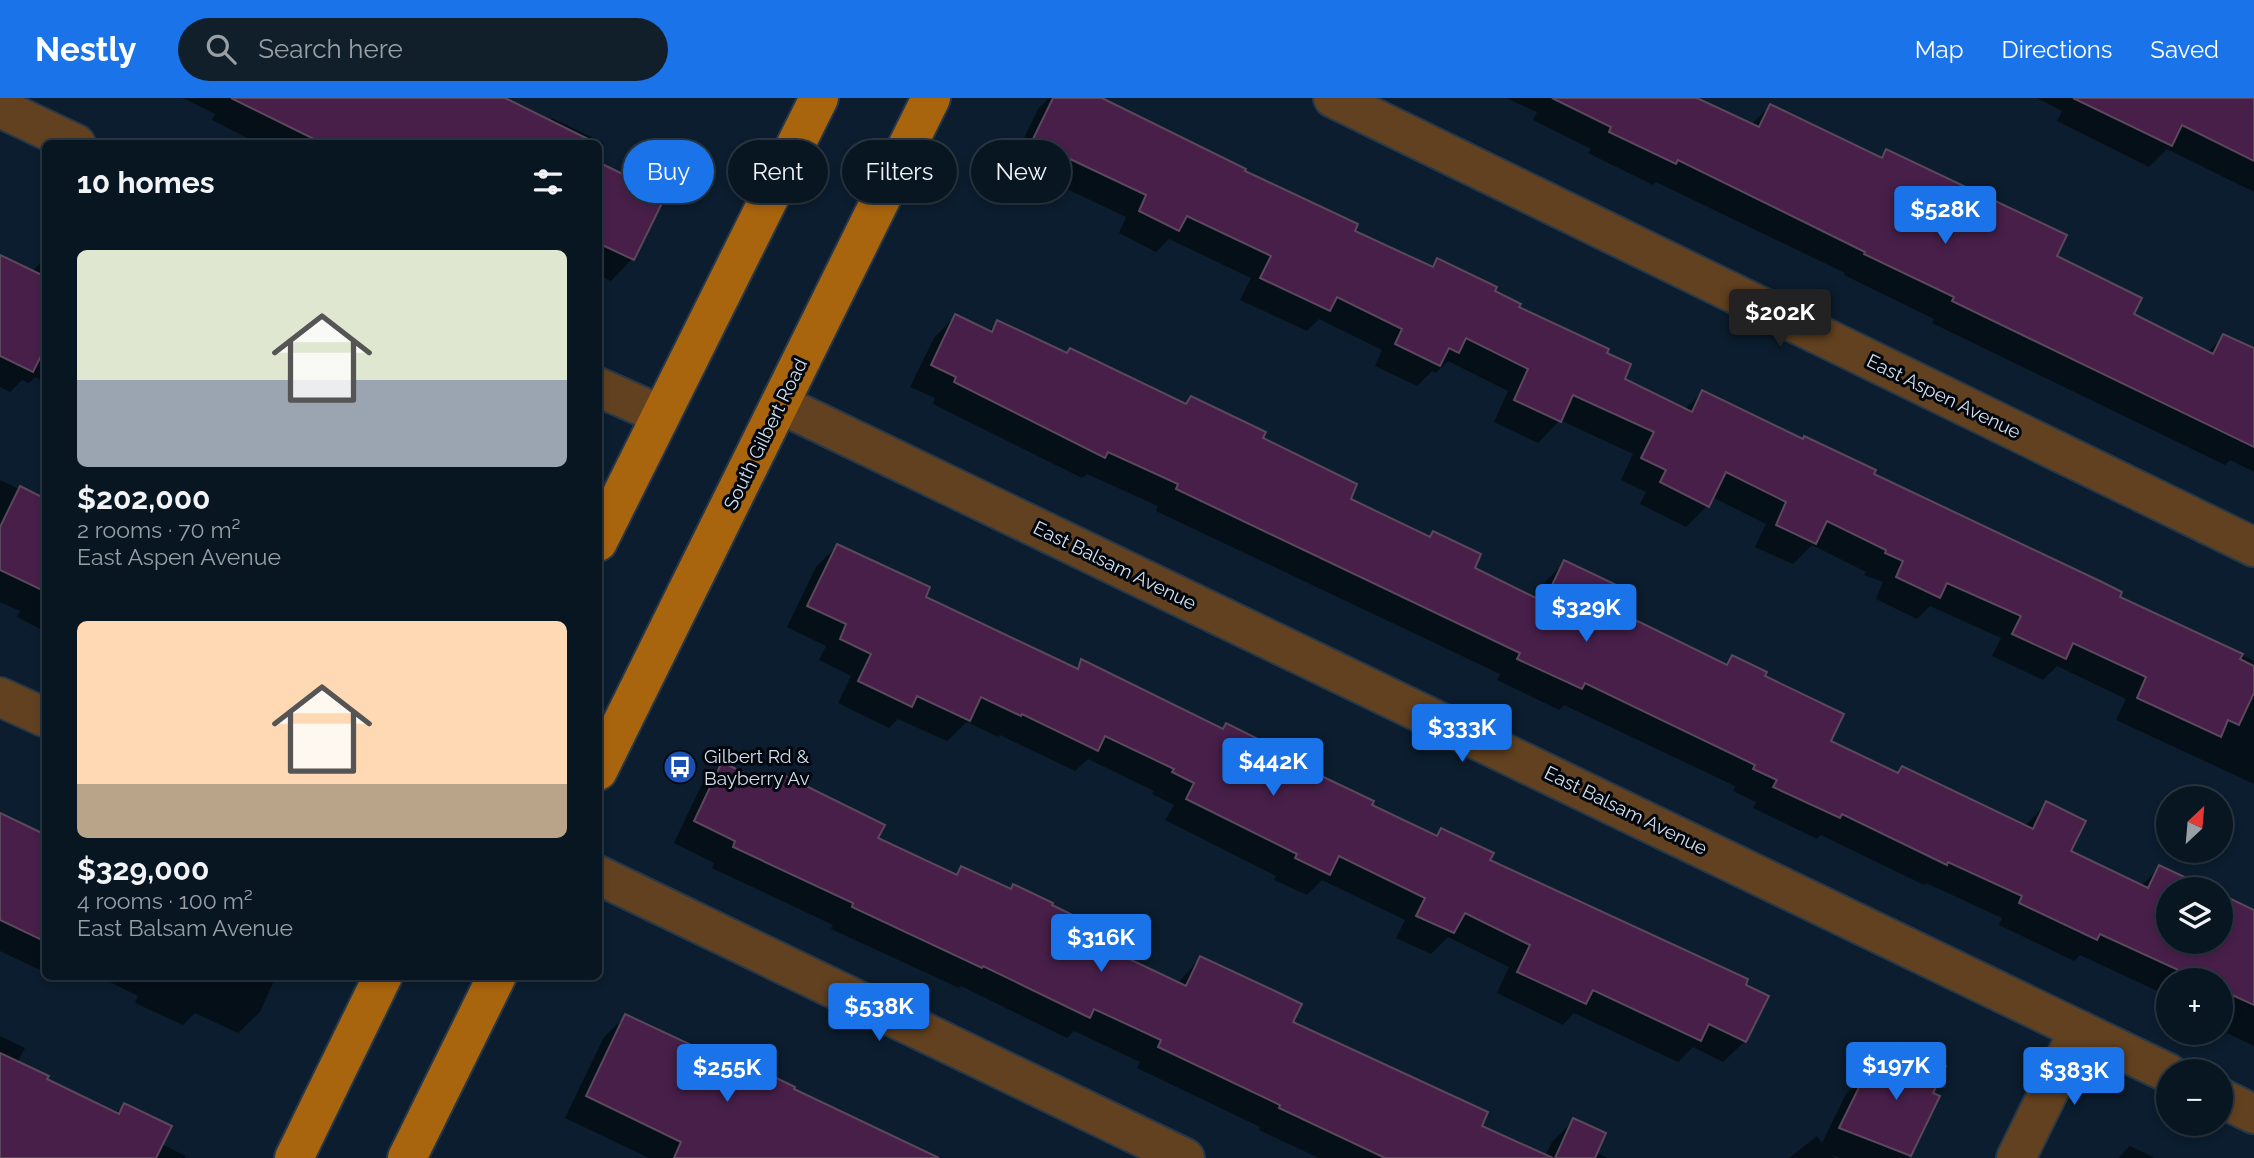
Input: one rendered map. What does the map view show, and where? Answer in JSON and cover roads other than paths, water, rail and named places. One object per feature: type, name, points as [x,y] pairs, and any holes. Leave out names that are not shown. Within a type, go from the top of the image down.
[{"type":"main road","points":[[602,534],[819,98]]},
{"type":"main road","name":"South Gilbert Road","points":[[602,763],[931,98]]},
{"type":"main road","points":[[294,1158],[381,980]]},
{"type":"main road","points":[[407,1158],[495,980]]},
{"type":"street","name":"East Aspen Avenue","points":[[1333,98],[2254,547]]},
{"type":"street","points":[[0,108],[68,140]]},
{"type":"street","points":[[602,389],[661,415]]},
{"type":"street","name":"East Balsam Avenue","points":[[780,404],[2156,1067]]},
{"type":"street","points":[[0,697],[42,716]]},
{"type":"street","points":[[602,877],[1185,1158]]},
{"type":"street","points":[[2016,1158],[2079,1030]]},
{"type":"street","points":[[2233,1104],[2254,1114]]},
{"type":"place","name":"Gilbert Rd & Bayberry Av","points":[[680,767]]}]
